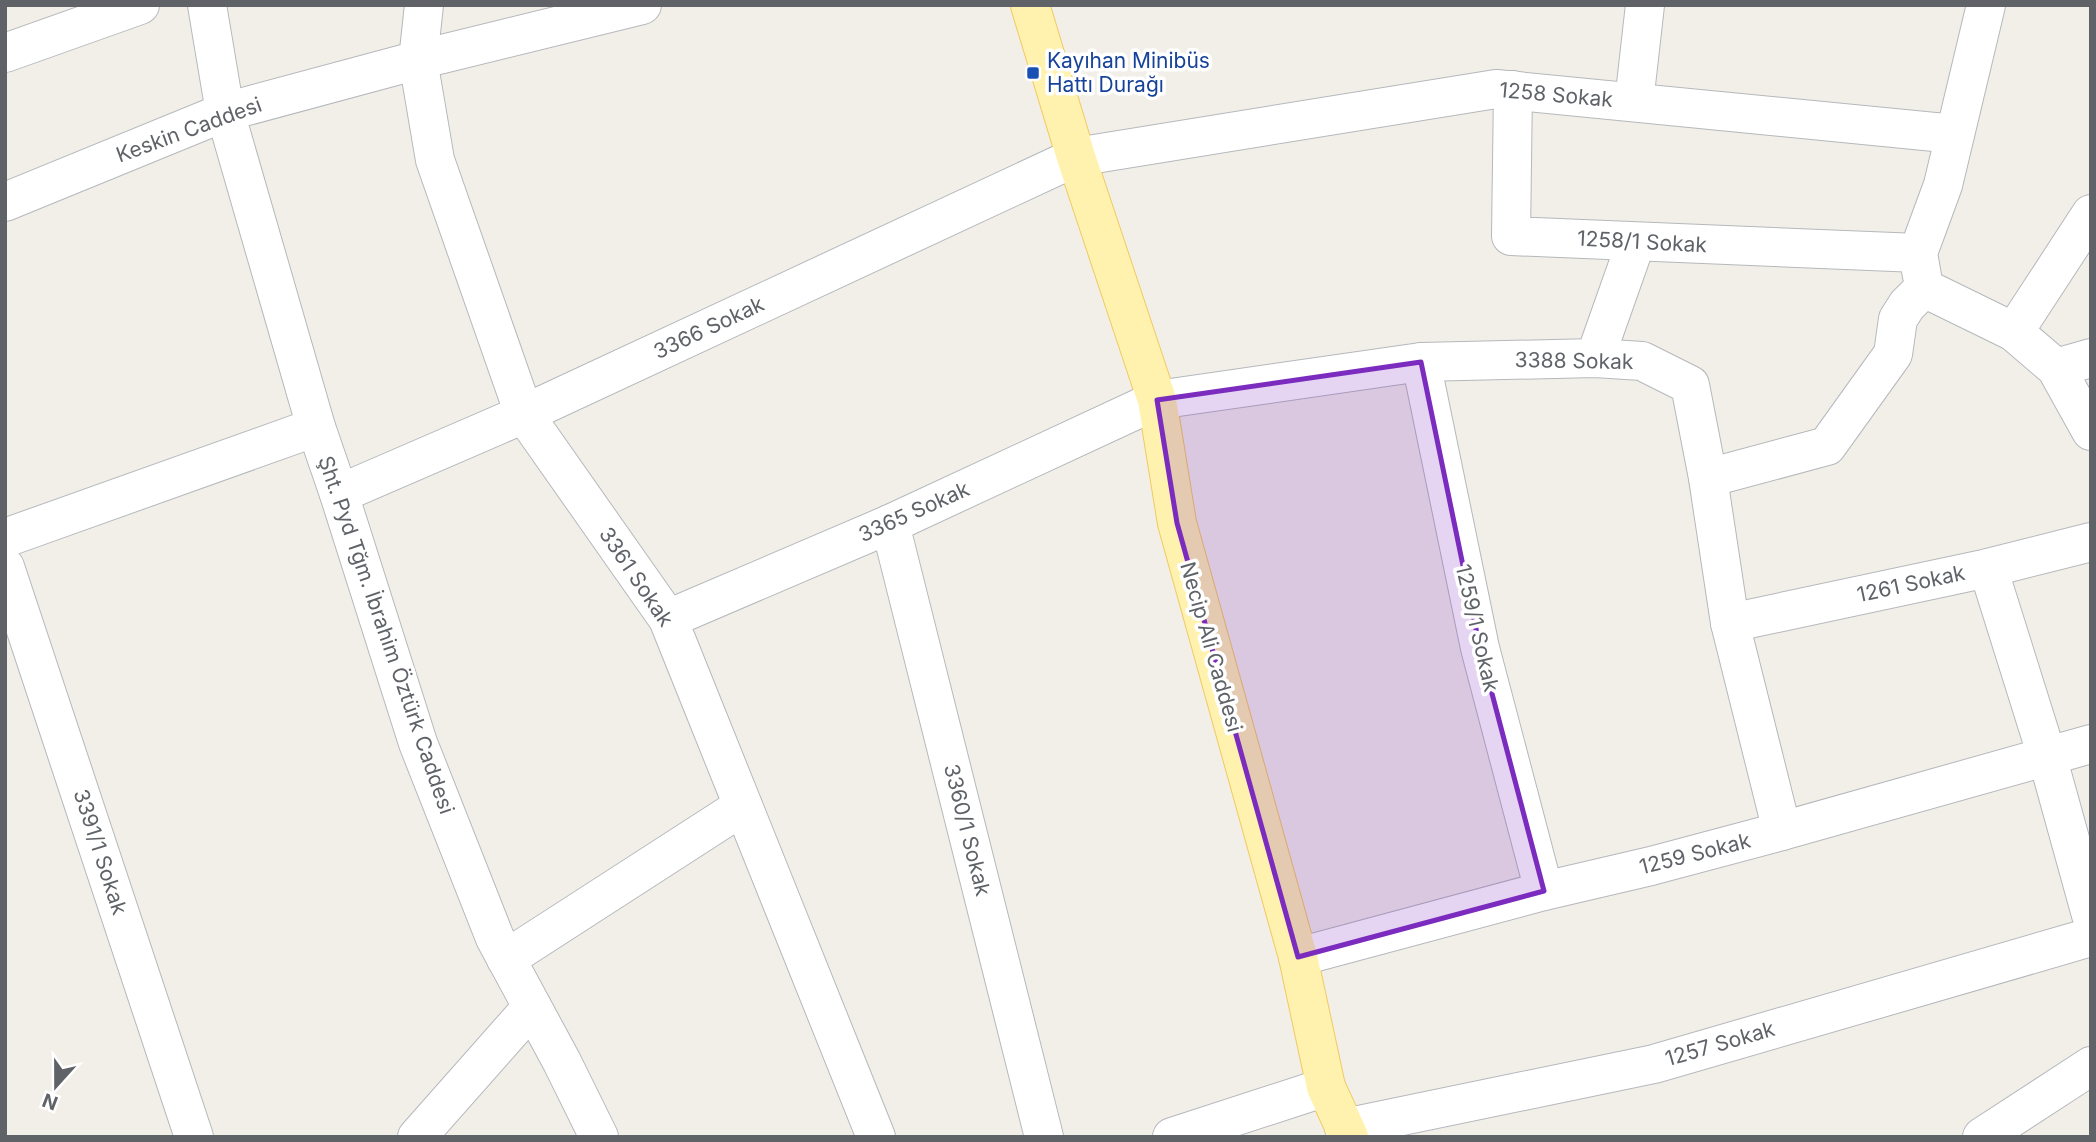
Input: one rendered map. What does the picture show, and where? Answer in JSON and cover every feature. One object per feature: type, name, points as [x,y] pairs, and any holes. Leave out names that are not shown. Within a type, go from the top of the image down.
[{"type":"main road","name":"Necip Ali Caddesi","points":[[1030,5],[1076,157],[1157,400],[1177,523],[1298,957],[1326,1087],[1346,1133]]},
{"type":"street","points":[[5,53],[140,5]]},
{"type":"street","name":"Şht. Pyd Tğm. İbrahim Öztürk Caddesi","points":[[207,5],[225,113],[316,427],[418,743],[495,938],[599,1137]]},
{"type":"street","name":"3361 Sokak","points":[[424,5],[418,60],[435,160],[524,414],[668,619],[876,1137]]},
{"type":"street","name":"Keskin Caddesi","points":[[5,202],[225,113],[418,60],[642,5]]},
{"type":"street","points":[[1634,102],[1645,5]]},
{"type":"street","points":[[1782,831],[1730,623],[1708,478],[1827,446],[1893,354],[1898,319],[1907,305],[1921,270],[1986,5]]},
{"type":"street","name":"1258 Sokak","points":[[1076,157],[1496,89],[1955,134]]},
{"type":"street","name":"1258/1 Sokak","points":[[1513,90],[1511,236],[1636,242],[1921,270]]},
{"type":"street","name":"3366 Sokak","points":[[339,494],[524,414],[1076,157]]},
{"type":"street","points":[[2014,332],[2091,214]]},
{"type":"street","points":[[1595,358],[1636,242]]},
{"type":"street","points":[[1921,270],[2014,332],[2073,363],[2091,431]]},
{"type":"street","name":"3388 Sokak","points":[[1157,400],[1421,362],[1595,358],[1642,362],[1690,385],[1708,478]]},
{"type":"street","name":"1259/1 Sokak","points":[[1421,362],[1480,648],[1544,891]]},
{"type":"street","name":"3365 Sokak","points":[[668,619],[890,524],[1157,400]]},
{"type":"street","points":[[5,538],[316,427]]},
{"type":"street","name":"3360/1 Sokak","points":[[890,524],[1044,1137]]},
{"type":"street","name":"1261 Sokak","points":[[1730,623],[1988,568],[2091,542]]},
{"type":"street","name":"3391/1 Sokak","points":[[5,567],[194,1137]]},
{"type":"street","points":[[1988,568],[2047,757],[2091,915]]},
{"type":"street","name":"1259 Sokak","points":[[1298,957],[1782,831],[2091,744]]},
{"type":"street","points":[[506,959],[743,806]]},
{"type":"street","name":"1257 Sokak","points":[[1346,1133],[1654,1064],[2091,937]]},
{"type":"street","points":[[418,1137],[532,1007]]},
{"type":"street","points":[[1982,1137],[2091,1066]]},
{"type":"street","points":[[1172,1137],[1326,1087]]},
{"type":"highlighted area","points":[[1421,362],[1480,648],[1544,891],[1298,957],[1177,523],[1157,400]]},
{"type":"place","name":"Kayıhan Minibüs Hattı Durağı","points":[[1033,73]]}]
